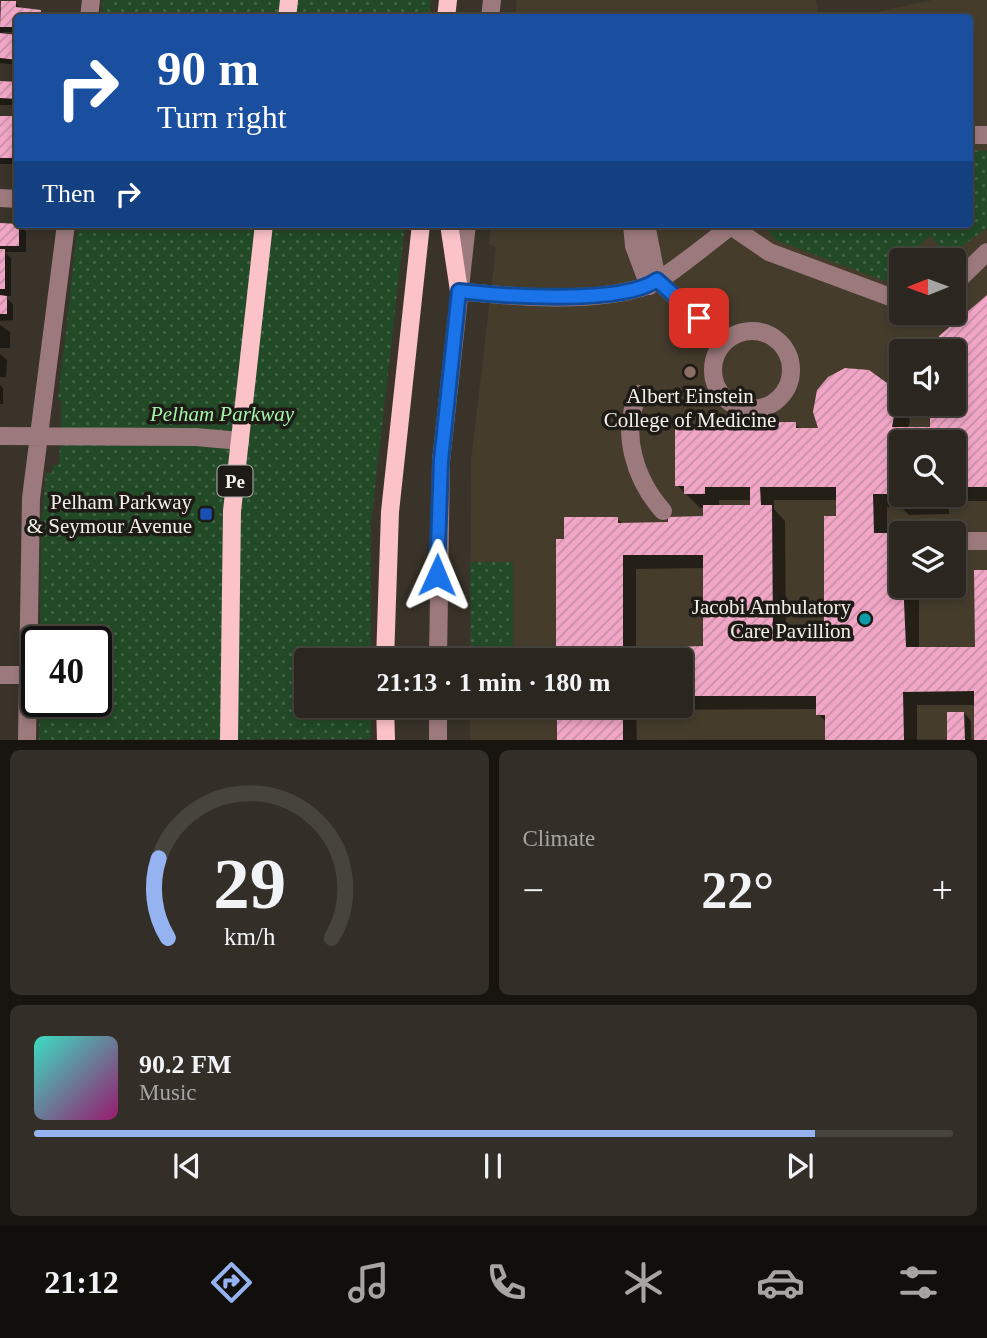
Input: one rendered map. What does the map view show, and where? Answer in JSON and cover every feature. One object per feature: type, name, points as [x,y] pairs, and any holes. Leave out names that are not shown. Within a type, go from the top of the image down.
[{"type":"main road","name":"Pe","points":[[229,740],[230,548],[264,228]]},
{"type":"main road","points":[[385,648],[390,512],[421,228]]},
{"type":"main road","points":[[450,228],[459,291]]},
{"type":"main road","points":[[385,718],[386,740]]},
{"type":"street","points":[[28,626],[31,498],[66,228]]},
{"type":"street","points":[[438,648],[439,499],[467,228]]},
{"type":"street","points":[[632,228],[634,246],[653,283],[724,342]]},
{"type":"street","points":[[646,228],[653,283]]},
{"type":"street","points":[[459,291],[536,296],[603,295],[653,283],[729,228]]},
{"type":"street","points":[[737,228],[769,252],[889,297]]},
{"type":"street","points":[[966,272],[987,252]]},
{"type":"street","points":[[748,331],[774,338],[790,360],[787,387],[779,398],[758,409],[746,409],[724,398],[713,376],[717,352],[724,342],[748,331]]},
{"type":"street","points":[[639,394],[632,407],[634,460],[648,494],[663,511]]},
{"type":"street","points":[[0,436],[196,436],[240,441]]},
{"type":"street","points":[[966,541],[987,541]]},
{"type":"street","points":[[0,675],[21,675]]},
{"type":"street","points":[[27,717],[27,740]]},
{"type":"street","points":[[438,718],[438,740]]},
{"type":"shaded area","points":[[517,0],[816,0],[818,14],[515,14]]},
{"type":"shaded area","name":"Albert Einstein College of Medicine","points":[[932,0],[987,0],[987,739],[470,740],[470,718],[693,718],[693,648],[470,648],[471,461],[496,247],[489,245],[491,228],[973,228],[973,14],[868,14]]},
{"type":"green space","points":[[103,0],[431,0],[429,14],[101,14]]},
{"type":"green space","points":[[973,150],[987,151],[987,228],[959,248],[941,248],[930,236],[916,248],[889,248],[889,276],[885,281],[776,240],[766,228],[973,228]]},
{"type":"green space","name":"Pelham Parkway","points":[[78,228],[405,228],[371,523],[371,648],[294,648],[294,718],[371,718],[371,739],[39,740],[39,717],[112,717],[112,626],[40,626],[41,528],[46,473],[52,473],[53,465],[59,465],[62,401],[58,400]]},
{"type":"green space","points":[[470,562],[513,562],[513,648],[471,648]]},
{"type":"building","points":[[1,1],[16,1],[16,7],[41,10],[41,14],[14,14],[14,27],[0,27]]},
{"type":"building","points":[[0,33],[14,35],[14,60],[0,58]]},
{"type":"building","points":[[0,81],[14,82],[14,99],[0,98]]},
{"type":"building","points":[[0,116],[14,116],[14,158],[0,158]]},
{"type":"building","points":[[0,223],[14,224],[14,228],[19,228],[19,246],[0,246]]},
{"type":"building","points":[[0,249],[5,249],[5,289],[0,289]]},
{"type":"building","points":[[0,295],[7,296],[7,314],[0,314]]},
{"type":"building","name":"Jacobi Ambulatory Care Pavillion","points":[[987,295],[987,487],[966,487],[966,430],[889,430],[889,487],[887,494],[873,494],[874,533],[889,533],[889,598],[904,598],[906,647],[975,647],[974,570],[987,570],[987,740],[974,740],[974,691],[903,692],[904,740],[825,740],[825,715],[816,715],[816,696],[693,696],[693,648],[650,648],[703,646],[703,555],[623,555],[623,648],[556,648],[556,539],[564,539],[564,517],[618,517],[618,523],[668,522],[668,517],[703,516],[703,505],[750,505],[750,487],[705,487],[705,494],[684,494],[684,486],[675,486],[675,428],[702,428],[702,423],[796,422],[796,428],[818,428],[813,412],[817,390],[828,377],[845,368],[869,370],[887,383],[889,416],[894,416],[892,427],[930,427],[930,416],[966,416],[966,339],[939,339],[951,326],[966,326],[966,313]],"holes":[[[760,487],[836,487],[836,516],[824,516],[824,638],[773,638],[772,505],[761,505]]]},
{"type":"building","points":[[947,712],[964,712],[965,740],[947,740]]},
{"type":"building","points":[[557,718],[623,718],[623,740],[557,740]]},
{"type":"place","name":"Albert Einstein College of Medicine","points":[[690,372]]},
{"type":"place","name":"Pelham Parkway & Seymour Avenue","points":[[206,514]]},
{"type":"place","name":"Jacobi Ambulatory Care Pavillion","points":[[865,619]]},
{"type":"route","points":[[437,575],[441,461],[459,291],[496,295],[603,295],[649,286],[657,280],[699,318]]}]
